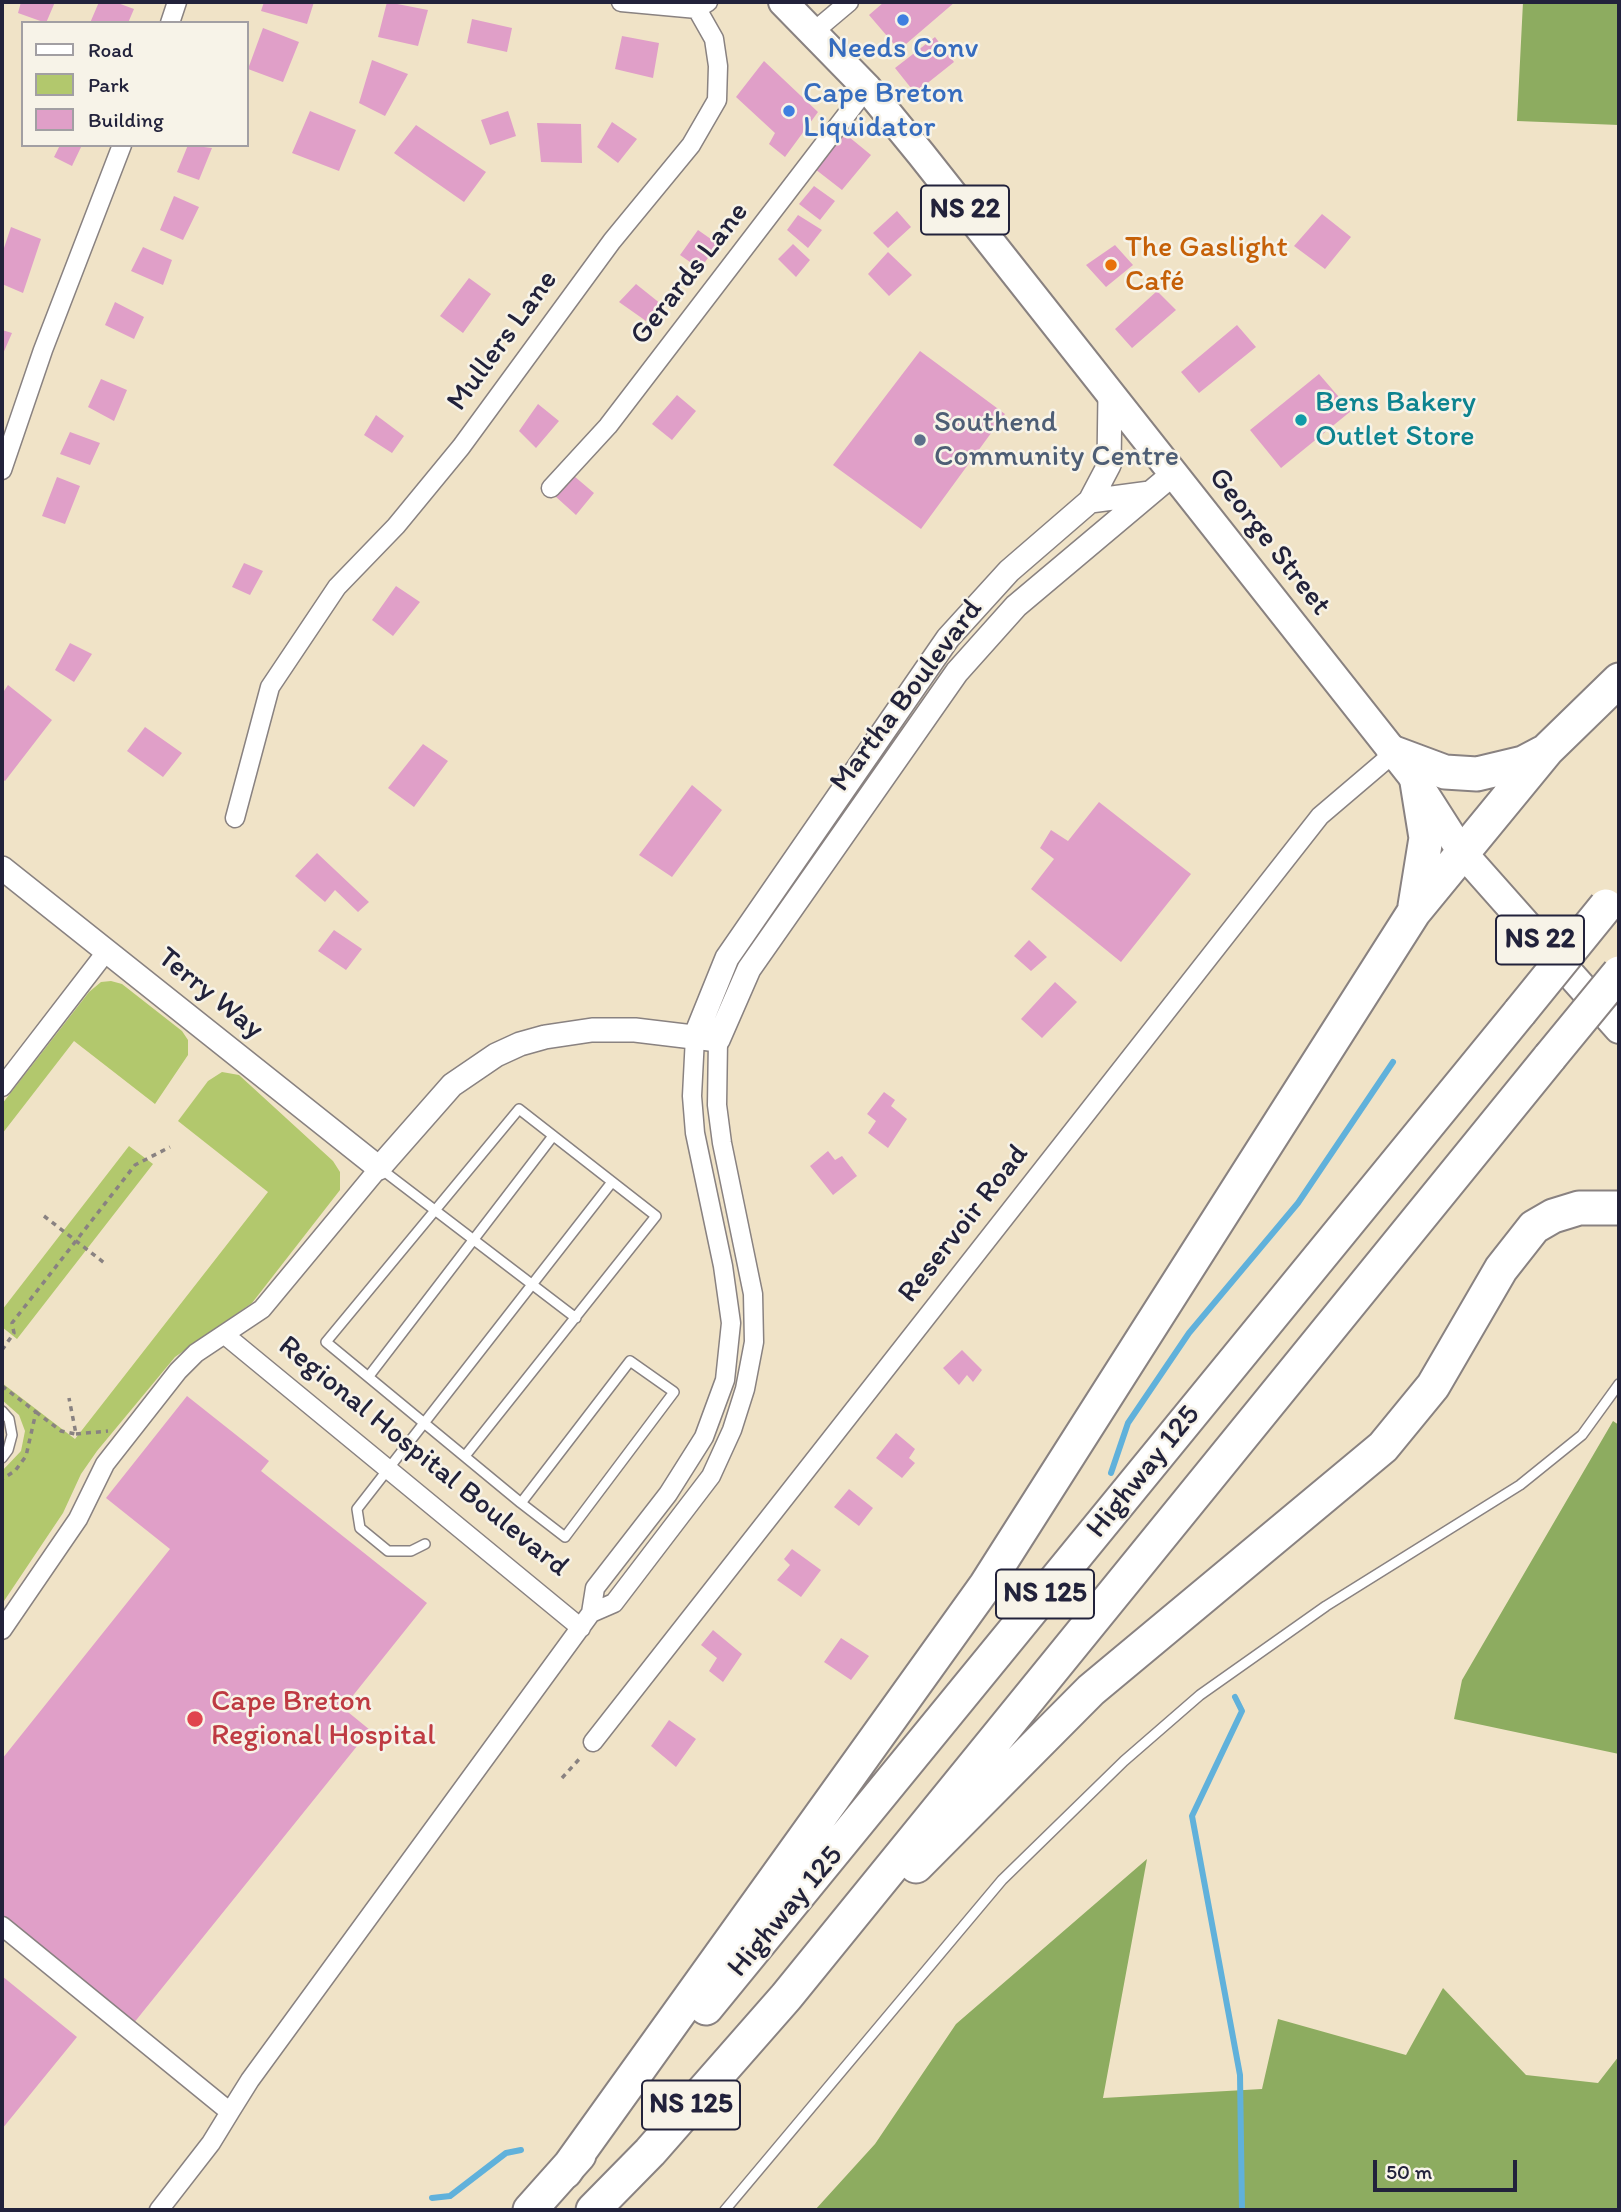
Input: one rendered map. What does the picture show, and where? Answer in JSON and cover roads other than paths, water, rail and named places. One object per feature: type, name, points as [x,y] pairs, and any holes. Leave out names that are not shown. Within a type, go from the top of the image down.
[{"type":"highway","points":[[565,2172],[986,1585],[1414,912],[1461,851],[1476,837],[1547,750],[1619,680]]},
{"type":"highway","points":[[1394,753],[1445,772],[1477,774],[1523,763],[1547,750]]},
{"type":"highway","points":[[1414,912],[1426,838],[1417,782]]},
{"type":"highway","name":"Highway 125","points":[[530,2210],[847,1839],[1613,898]]},
{"type":"highway","name":"Highway 125","points":[[593,2210],[650,2152],[786,1997],[1619,973]]},
{"type":"highway","points":[[786,1997],[1091,1690],[1383,1447],[1433,1386],[1501,1269],[1534,1227],[1553,1216],[1579,1208],[1619,1208]]},
{"type":"main road","name":"George Street","points":[[783,2],[811,34],[867,88],[1417,782],[1461,851],[1619,1029]]},
{"type":"street","points":[[171,21],[177,2]]},
{"type":"street","points":[[621,2],[703,5]]},
{"type":"street","points":[[811,34],[849,2]]},
{"type":"street","name":"Mullers Lane","points":[[235,818],[270,687],[337,587],[396,526],[461,447],[611,241],[691,145],[717,100],[718,66],[714,39],[703,5]]},
{"type":"street","name":"Gerards Lane","points":[[551,488],[608,426],[867,88]]},
{"type":"street","points":[[2,470],[39,361],[121,147]]},
{"type":"street","points":[[1090,501],[1109,465],[1110,394]]},
{"type":"street","points":[[1090,501],[1150,493],[1173,474]]},
{"type":"street","name":"Martha Boulevard","points":[[718,1040],[749,969],[957,672],[987,635],[1016,606],[1150,493]]},
{"type":"street","name":"Martha Boulevard","points":[[695,1037],[727,958],[948,638],[1009,571],[1090,501]]},
{"type":"street","name":"Reservoir Road","points":[[593,1742],[1320,816],[1394,753]]},
{"type":"street","name":"Terry Way","points":[[2,868],[379,1168]]},
{"type":"street","points":[[2,1087],[106,952]]},
{"type":"street","points":[[379,1168],[452,1085],[473,1069],[520,1044],[592,1030],[635,1030],[718,1040]]},
{"type":"street","name":"Regional Hospital Boulevard","points":[[159,2210],[211,2143],[244,2088],[586,1620],[596,1588],[667,1494],[704,1437],[725,1380],[731,1323],[723,1266],[695,1133],[692,1096],[695,1037]]},
{"type":"street","name":"Regional Hospital Boulevard","points":[[586,1620],[614,1603],[711,1476],[732,1430],[745,1389],[754,1342],[753,1294],[722,1143],[717,1105],[718,1040]]},
{"type":"street","name":"Regional Hospital Boulevard","points":[[2,1630],[78,1519],[105,1464],[187,1361],[262,1310],[379,1168]]},
{"type":"street","name":"Regional Hospital Boulevard","points":[[225,1335],[386,1469],[586,1620]]},
{"type":"street","points":[[2,1926],[230,2112]]},
{"type":"lane","points":[[813,831],[835,846]]},
{"type":"lane","points":[[465,1456],[656,1216],[519,1109],[326,1342],[521,1503],[565,1537],[674,1392],[631,1361],[521,1503]]},
{"type":"lane","points":[[369,1376],[553,1136]]},
{"type":"lane","points":[[379,1168],[576,1318]]},
{"type":"lane","points":[[425,1544],[411,1550],[388,1550],[360,1528],[357,1508],[423,1420],[612,1182]]},
{"type":"lane","points":[[725,2210],[1002,1880],[1124,1761],[1200,1695],[1326,1606],[1520,1485],[1582,1435],[1619,1384]]},
{"type":"lane","points":[[2,1411],[11,1424],[12,1436],[8,1450],[2,1458]]},
{"type":"waterway","points":[[1111,1473],[1128,1423],[1189,1333],[1298,1203],[1393,1062]]},
{"type":"waterway","points":[[1235,1697],[1242,1711],[1192,1816],[1240,2075],[1242,2210]]},
{"type":"waterway","points":[[432,2198],[450,2196],[506,2153],[521,2150]]},
{"type":"place","name":"Needs Conv","points":[[903,20]]},
{"type":"place","name":"Cape Breton Liquidator","points":[[789,111]]},
{"type":"place","name":"The Gaslight Café","points":[[1111,265]]},
{"type":"place","name":"Bens Bakery Outlet Store","points":[[1301,420]]},
{"type":"place","name":"Southend Community Centre","points":[[920,440]]},
{"type":"place","name":"Cape Breton Regional Hospital","points":[[195,1719]]}]
